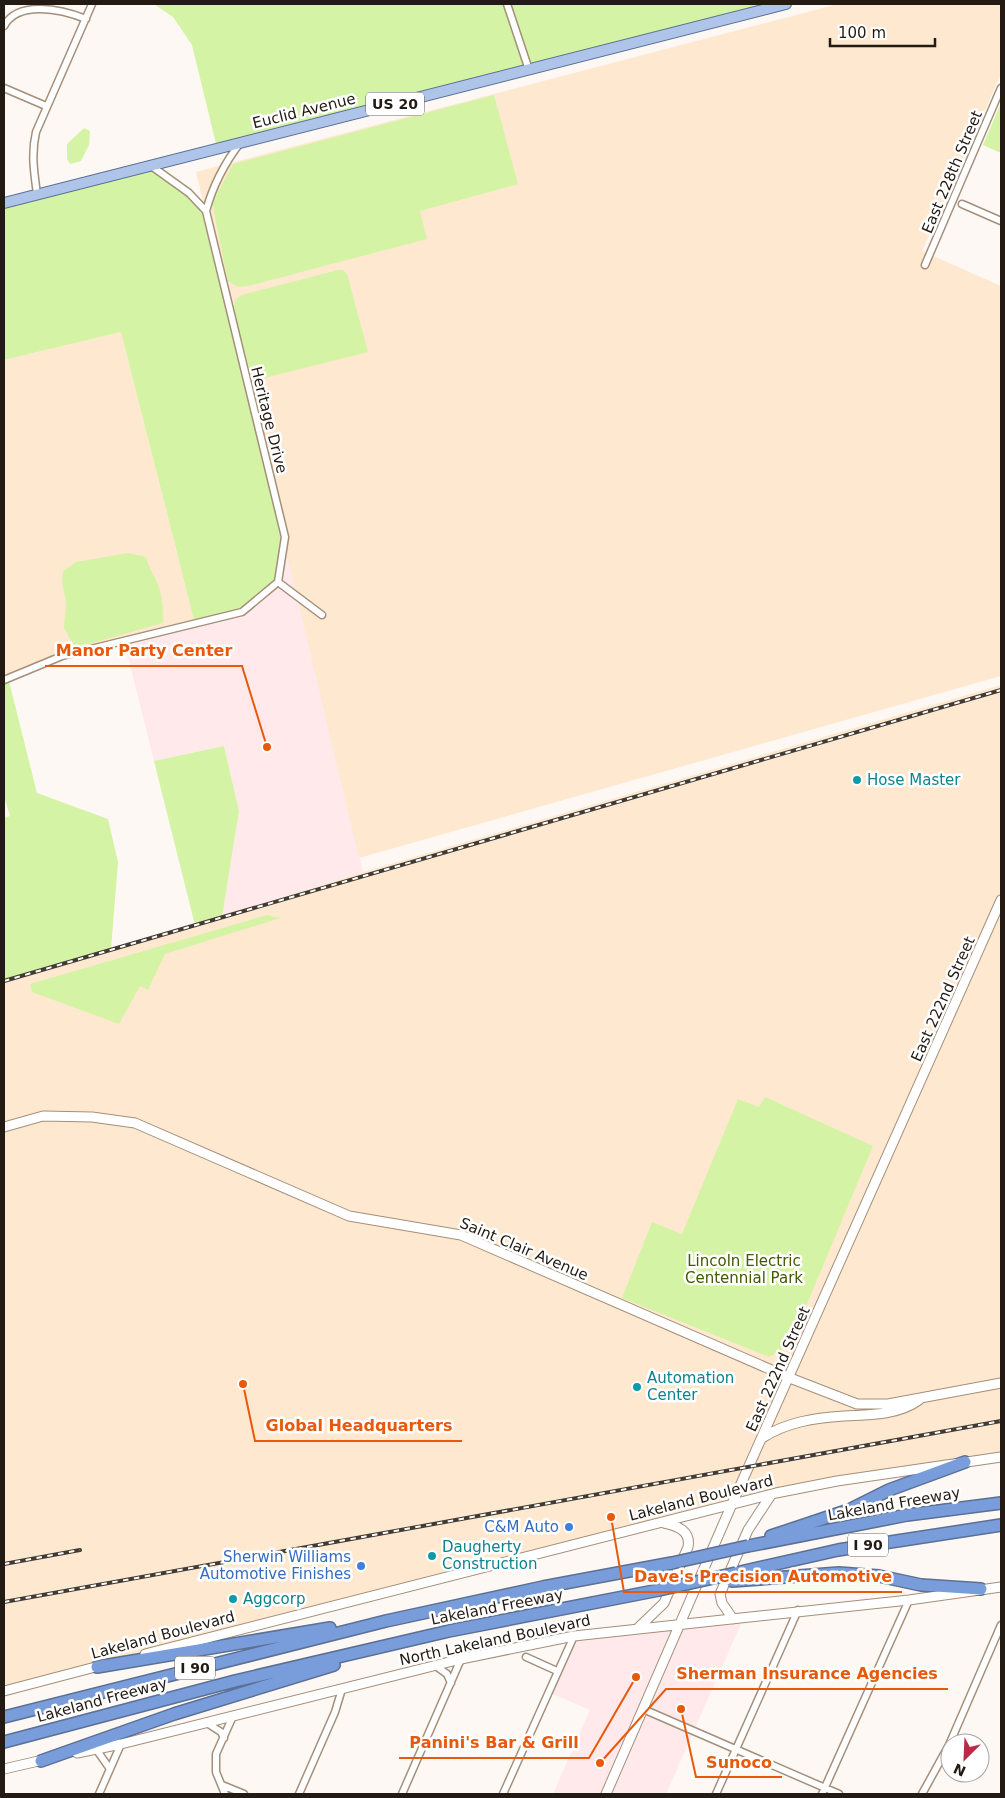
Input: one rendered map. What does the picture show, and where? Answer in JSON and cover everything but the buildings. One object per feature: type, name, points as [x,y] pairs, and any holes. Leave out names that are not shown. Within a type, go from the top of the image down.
[{"type":"highway","points":[[748,1546],[774,1534],[849,1510],[889,1490],[965,1462]]},
{"type":"highway","name":"Lakeland Freeway","points":[[4,1717],[386,1621],[544,1587],[907,1515],[1001,1503]]},
{"type":"highway","name":"I 90","points":[[734,1577],[838,1550],[1001,1525]]},
{"type":"highway","points":[[734,1577],[839,1573],[880,1576],[921,1585],[981,1589]]},
{"type":"highway","name":"Lakeland Freeway","points":[[4,1742],[226,1684],[449,1631],[734,1577]]},
{"type":"highway","points":[[97,1667],[337,1627],[386,1621]]},
{"type":"highway","points":[[41,1760],[174,1714],[300,1677],[381,1648]]},
{"type":"main road","name":"Euclid Avenue","points":[[4,203],[786,4]]},
{"type":"street","points":[[37,194],[32,163],[33,147],[46,106],[92,4]]},
{"type":"street","points":[[507,4],[529,70]]},
{"type":"street","points":[[4,26],[7,18],[26,8],[43,7],[62,10],[86,19]]},
{"type":"street","points":[[4,88],[46,106]]},
{"type":"street","name":"East 228th Street","points":[[925,265],[1001,88]]},
{"type":"street","points":[[206,211],[211,192],[225,164],[241,142]]},
{"type":"street","name":"Heritage Drive","points":[[150,165],[189,193],[206,211],[285,537],[278,582]]},
{"type":"street","points":[[962,204],[1001,221]]},
{"type":"street","points":[[6,679],[62,656],[242,612],[278,582],[322,615]]},
{"type":"street","name":"East 222nd Street","points":[[606,1794],[732,1504],[790,1378],[1001,900]]},
{"type":"street","name":"Saint Clair Avenue","points":[[4,1127],[44,1116],[92,1117],[135,1123],[349,1216],[461,1235],[790,1378],[857,1404],[888,1404],[1001,1383]]},
{"type":"street","points":[[762,1438],[776,1429],[797,1422],[870,1415],[908,1408],[923,1398]]},
{"type":"street","name":"Lakeland Boulevard","points":[[4,1690],[771,1494],[837,1481],[1001,1456]]},
{"type":"street","points":[[733,1619],[722,1603],[720,1594],[748,1530],[771,1494]]},
{"type":"street","points":[[638,1628],[664,1603],[688,1547],[688,1536],[682,1529],[661,1522]]},
{"type":"street","name":"North Lakeland Boulevard","points":[[4,1769],[121,1744],[461,1659],[574,1636],[798,1610],[909,1600],[1001,1587]]},
{"type":"street","points":[[824,1791],[909,1600]]},
{"type":"street","points":[[716,1794],[798,1610]]},
{"type":"street","points":[[922,1794],[948,1745],[1001,1624]]},
{"type":"street","points":[[503,1794],[574,1636]]},
{"type":"street","points":[[526,1657],[557,1671]]},
{"type":"street","points":[[402,1794],[461,1659]]},
{"type":"street","points":[[436,1666],[447,1674],[451,1683]]},
{"type":"street","points":[[299,1794],[335,1712],[342,1689]]},
{"type":"street","points":[[643,1710],[824,1791],[839,1794]]},
{"type":"street","points":[[225,1794],[216,1772],[216,1754],[234,1716]]},
{"type":"street","points":[[207,1723],[220,1732],[224,1738]]},
{"type":"street","points":[[99,1794],[121,1744]]},
{"type":"street","points":[[96,1749],[110,1769]]},
{"type":"street","points":[[222,1785],[244,1794]]},
{"type":"shaded area","points":[[838,4],[1001,4],[1001,74],[922,251],[1001,286],[1001,676],[359,858],[196,172]]},
{"type":"shaded area","points":[[121,332],[195,624],[62,656],[4,680],[4,360]]},
{"type":"shaded area","points":[[285,537],[363,872],[222,917],[239,811],[224,746],[154,761],[124,641]]},
{"type":"shaded area","points":[[1001,685],[1001,1457],[837,1481],[4,1691],[4,981],[222,917],[363,872]]},
{"type":"shaded area","points":[[744,1617],[666,1794],[553,1794],[590,1710],[548,1692],[574,1636]]},
{"type":"green space","points":[[154,4],[786,4],[217,148],[192,45],[173,17]]},
{"type":"green space","points":[[494,95],[518,184],[420,211],[427,239],[248,286],[238,287],[228,281],[212,203],[233,164]]},
{"type":"green space","points":[[1001,103],[1001,153],[983,145]]},
{"type":"green space","points":[[84,128],[90,131],[89,145],[81,161],[70,164],[67,159],[67,144]]},
{"type":"green space","points":[[150,165],[189,193],[206,211],[285,537],[278,582],[242,612],[195,624],[121,332],[4,360],[4,203]]},
{"type":"green space","points":[[343,270],[347,274],[368,352],[260,379],[251,375],[234,311],[235,300],[241,295]]},
{"type":"green space","points":[[128,553],[146,557],[160,591],[163,623],[75,648],[64,628],[66,602],[62,582],[63,571],[76,562]]},
{"type":"green space","points":[[8,677],[37,793],[108,819],[118,862],[111,949],[4,981],[4,818],[10,816],[4,796],[4,680]]},
{"type":"green space","points":[[224,746],[239,811],[222,917],[195,925],[154,761]]},
{"type":"green space","points":[[267,915],[280,918],[165,954],[148,990],[140,986],[119,1024],[32,992],[30,984]]},
{"type":"green space","name":"Lincoln Electric Centennial Park","points":[[765,1097],[873,1146],[790,1345],[769,1357],[622,1298],[652,1222],[682,1234],[738,1099],[759,1107]]},
{"type":"railway","points":[[4,981],[1001,690]]},
{"type":"railway","points":[[4,1602],[1001,1421]]},
{"type":"railway","points":[[4,1564],[80,1550]]},
{"type":"place","name":"Manor Party Center","points":[[267,747]]},
{"type":"place","name":"Hose Master","points":[[857,780]]},
{"type":"place","name":"Global Headquarters","points":[[243,1384]]},
{"type":"place","name":"Automation Center","points":[[637,1387]]},
{"type":"place","name":"Dave's Precision Automotive","points":[[611,1517]]},
{"type":"place","name":"C&M Auto","points":[[569,1527]]},
{"type":"place","name":"Daugherty Construction","points":[[432,1556]]},
{"type":"place","name":"Sherwin Williams Automotive Finishes","points":[[361,1566]]},
{"type":"place","name":"Aggcorp","points":[[233,1599]]},
{"type":"place","name":"Panini's Bar & Grill","points":[[636,1677]]},
{"type":"place","name":"Sunoco","points":[[681,1709]]},
{"type":"place","name":"Sherman Insurance Agencies","points":[[600,1763]]}]
